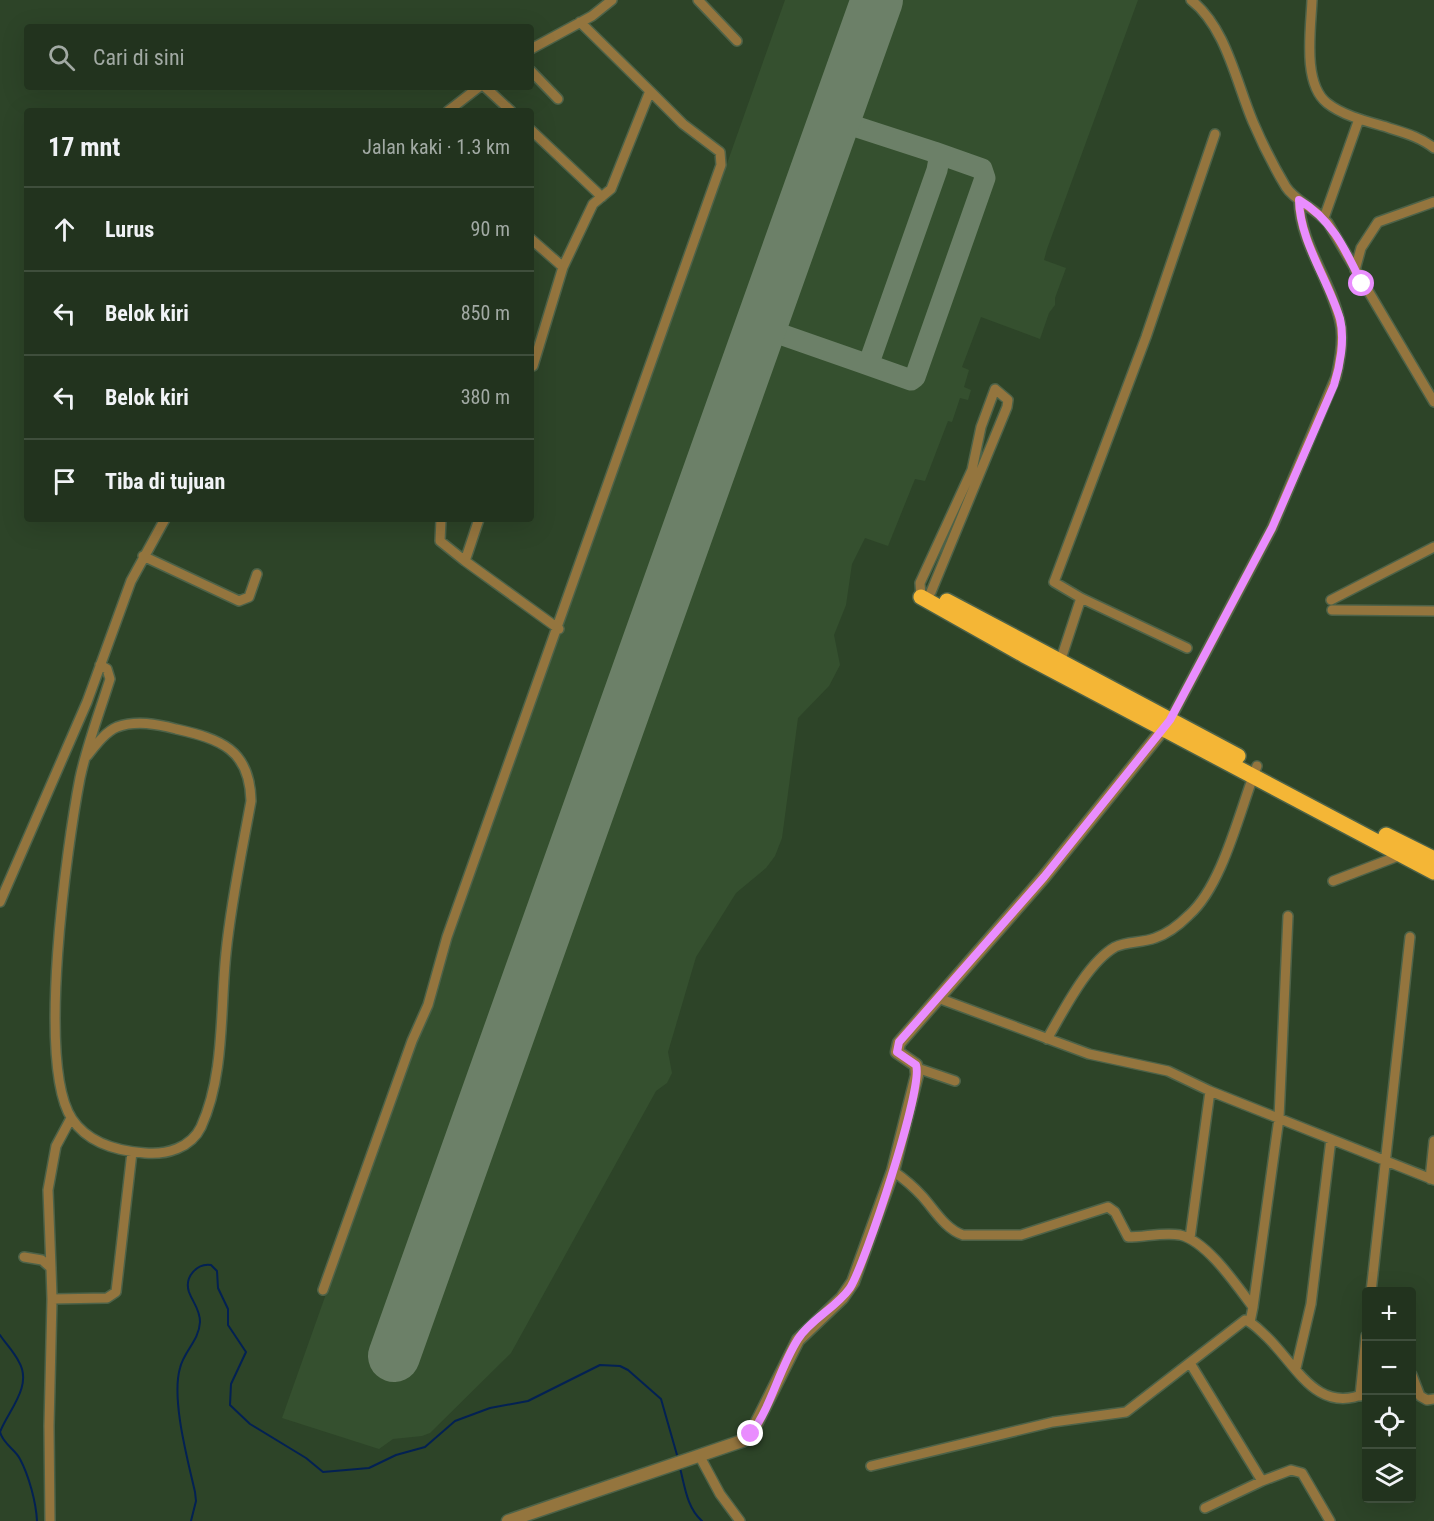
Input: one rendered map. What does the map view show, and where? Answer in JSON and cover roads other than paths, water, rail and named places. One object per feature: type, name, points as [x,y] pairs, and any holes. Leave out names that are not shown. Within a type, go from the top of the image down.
[{"type":"highway","points":[[926,595],[1060,662],[1107,693]]},
{"type":"highway","points":[[926,595],[1167,725],[1434,860]]},
{"type":"highway","points":[[1255,770],[1434,872]]},
{"type":"street","points":[[534,47],[580,22],[612,0]]},
{"type":"street","points":[[698,0],[737,41]]},
{"type":"street","points":[[1191,0],[1214,25],[1254,124],[1286,186],[1299,200],[1324,218],[1434,402]]},
{"type":"street","points":[[1311,0],[1309,62],[1313,80],[1325,102],[1359,119],[1424,140],[1434,148]]},
{"type":"street","points":[[323,1290],[412,1041],[428,1005],[447,937],[559,629],[722,160],[720,152],[683,124],[580,22]]},
{"type":"street","points":[[534,74],[558,99]]},
{"type":"street","points":[[452,108],[475,90]]},
{"type":"street","points":[[488,90],[508,108]]},
{"type":"street","points":[[534,361],[563,267],[593,204],[611,189],[650,91]]},
{"type":"street","points":[[1324,218],[1359,119]]},
{"type":"street","points":[[534,133],[602,197]]},
{"type":"street","points":[[1187,648],[1081,598],[1055,584],[1054,580],[1146,337],[1215,134]]},
{"type":"street","points":[[955,1081],[916,1068],[897,1052],[897,1048],[1044,877],[1167,725],[1272,528],[1336,377],[1340,360],[1340,320],[1301,221],[1299,200]]},
{"type":"street","points":[[1355,270],[1361,248],[1378,222],[1434,202]]},
{"type":"street","points":[[534,242],[563,267]]},
{"type":"street","points":[[994,389],[1008,400],[1007,407],[926,595],[920,583],[972,470],[981,427],[994,389]]},
{"type":"street","points":[[0,902],[100,665],[131,581],[163,522]]},
{"type":"street","points":[[441,522],[440,541],[559,629]]},
{"type":"street","points":[[465,561],[478,522]]},
{"type":"street","points":[[1434,547],[1332,605],[1434,610]]},
{"type":"street","points":[[143,556],[239,601],[249,597],[258,574]]},
{"type":"street","points":[[1060,662],[1081,598]]},
{"type":"street","points":[[87,756],[110,731],[117,727],[134,723],[160,725],[222,742],[234,752],[244,766],[250,791],[226,950],[215,1077],[207,1110],[198,1132],[179,1148],[155,1154],[132,1152],[98,1142],[80,1130],[64,1104],[59,1082],[55,1042],[57,981],[68,861],[81,776],[110,679],[107,669],[100,665]]},
{"type":"street","points":[[1047,1039],[1072,996],[1106,953],[1118,946],[1155,938],[1169,930],[1190,914],[1210,890],[1255,770]]},
{"type":"street","points":[[1333,881],[1401,855]]},
{"type":"street","points":[[1250,1322],[1279,1118],[1288,916]]},
{"type":"street","points":[[1372,1287],[1410,937]]},
{"type":"street","points":[[938,998],[1089,1054],[1168,1071],[1210,1091],[1432,1179],[1434,1141]]},
{"type":"street","points":[[508,1521],[741,1441],[757,1426],[798,1340],[842,1298],[853,1282],[893,1171],[916,1083],[916,1068]]},
{"type":"street","points":[[1190,1238],[1210,1091]]},
{"type":"street","points":[[50,1521],[49,1426],[52,1299],[48,1190],[56,1146],[71,1118]]},
{"type":"street","points":[[1296,1368],[1311,1304],[1332,1139]]},
{"type":"street","points":[[52,1299],[107,1298],[116,1292],[132,1152]]},
{"type":"street","points":[[893,1171],[910,1184],[956,1233],[963,1235],[1021,1235],[1108,1207],[1115,1212],[1128,1237],[1172,1234],[1190,1238],[1228,1275],[1253,1307]]},
{"type":"street","points":[[24,1257],[42,1260],[51,1268]]},
{"type":"street","points":[[871,1466],[1053,1422],[1126,1412],[1190,1364],[1241,1321],[1250,1322],[1320,1394],[1348,1399],[1362,1395]]},
{"type":"street","points":[[1190,1364],[1262,1481]]},
{"type":"street","points":[[1416,1386],[1420,1396],[1426,1400],[1434,1399]]},
{"type":"street","points":[[699,1455],[720,1494],[740,1521]]},
{"type":"street","points":[[1205,1508],[1291,1470],[1302,1473],[1330,1521]]},
{"type":"waterway","points":[[191,1521],[196,1501],[179,1413],[178,1381],[182,1362],[197,1335],[200,1322],[198,1310],[189,1292],[188,1281],[193,1272],[206,1265],[211,1265],[217,1271],[218,1288],[228,1309],[228,1325],[246,1352],[231,1384],[230,1405],[250,1424],[306,1458],[323,1472],[369,1468],[396,1455],[425,1447],[455,1421],[490,1408],[528,1401],[600,1365],[620,1366],[628,1370],[661,1399],[677,1455]]},
{"type":"waterway","points":[[0,1335],[15,1355],[23,1371],[18,1398],[0,1432]]},
{"type":"waterway","points":[[0,1432],[18,1455],[23,1466],[34,1498],[37,1521]]},
{"type":"waterway","points":[[680,1468],[690,1504],[702,1521]]}]
